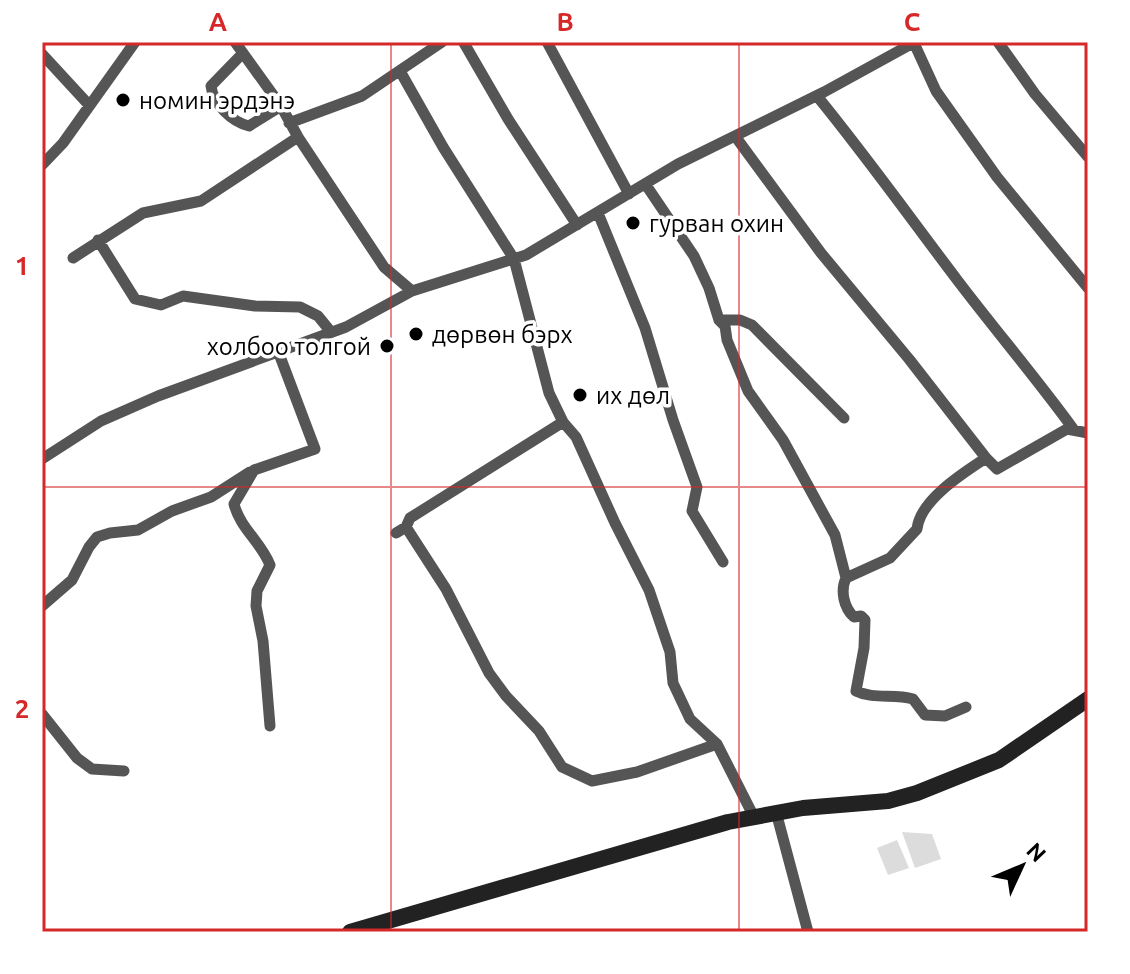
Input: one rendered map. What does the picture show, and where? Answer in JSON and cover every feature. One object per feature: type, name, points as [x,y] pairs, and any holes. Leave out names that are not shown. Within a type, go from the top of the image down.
[{"type":"street","points":[[42,165],[63,143],[135,42]]},
{"type":"street","points":[[235,42],[281,106],[289,123],[384,267],[412,291]]},
{"type":"street","points":[[289,123],[362,96],[442,42]]},
{"type":"street","points":[[464,42],[478,42]]},
{"type":"street","points":[[464,42],[508,119],[577,225]]},
{"type":"street","points":[[547,42],[629,194]]},
{"type":"street","points":[[42,459],[101,421],[346,327],[412,291],[514,259],[678,164],[817,96],[914,42],[936,91],[997,177],[1088,288]]},
{"type":"street","points":[[998,42],[1035,94],[1088,157]]},
{"type":"street","points":[[243,53],[211,86],[212,95],[226,114],[249,126],[281,106]]},
{"type":"street","points":[[42,54],[89,105]]},
{"type":"street","points":[[400,71],[443,147],[514,259],[549,393],[563,422],[576,437],[649,590],[670,652],[673,683],[679,698],[690,719],[717,744],[754,817]]},
{"type":"street","points":[[817,96],[1074,430]]},
{"type":"street","points":[[735,136],[821,253],[997,469],[1067,429],[1088,433]]},
{"type":"street","points":[[73,258],[143,213],[201,201],[298,137]]},
{"type":"street","points":[[646,185],[694,256],[719,320],[725,326],[727,340],[748,391],[783,440],[835,535],[846,578],[843,585],[848,612],[865,620],[864,648],[856,691],[871,696],[898,695],[913,699],[925,715],[945,716],[966,707]]},
{"type":"street","points":[[598,213],[645,328],[697,487],[692,511],[723,562]]},
{"type":"street","points":[[98,240],[135,299],[161,305],[183,296],[255,306],[300,307],[318,316],[331,332]]},
{"type":"street","points":[[719,320],[740,320],[752,325],[844,418]]},
{"type":"street","points":[[42,606],[72,580],[97,537],[138,530],[172,511],[211,497],[254,470],[315,449],[278,351]]},
{"type":"street","points":[[563,422],[410,518],[401,530],[446,589],[489,673],[539,731],[562,767],[592,781],[637,772],[717,744]]},
{"type":"street","points":[[846,578],[890,558],[917,529],[933,499],[986,458]]},
{"type":"street","points":[[254,470],[234,504],[238,519],[264,550],[270,565],[257,591],[256,606],[263,641],[270,726]]},
{"type":"street","points":[[350,932],[676,835],[776,812],[888,801],[947,783],[1016,750],[1088,699]]},
{"type":"street","points":[[42,714],[77,758],[92,769],[124,771]]},
{"type":"street","points":[[776,812],[808,932]]},
{"type":"shaded area","points":[[902,832],[932,834],[941,859],[915,868]]},
{"type":"shaded area","points":[[897,840],[909,868],[888,875],[877,848]]},
{"type":"place","name":"номин эрдэнэ","points":[[123,100]]},
{"type":"place","name":"гурван охин","points":[[633,223]]},
{"type":"place","name":"дөрвөн бэрх","points":[[416,334]]},
{"type":"place","name":"холбоо толгой","points":[[387,346]]},
{"type":"place","name":"их дөл","points":[[580,395]]}]
